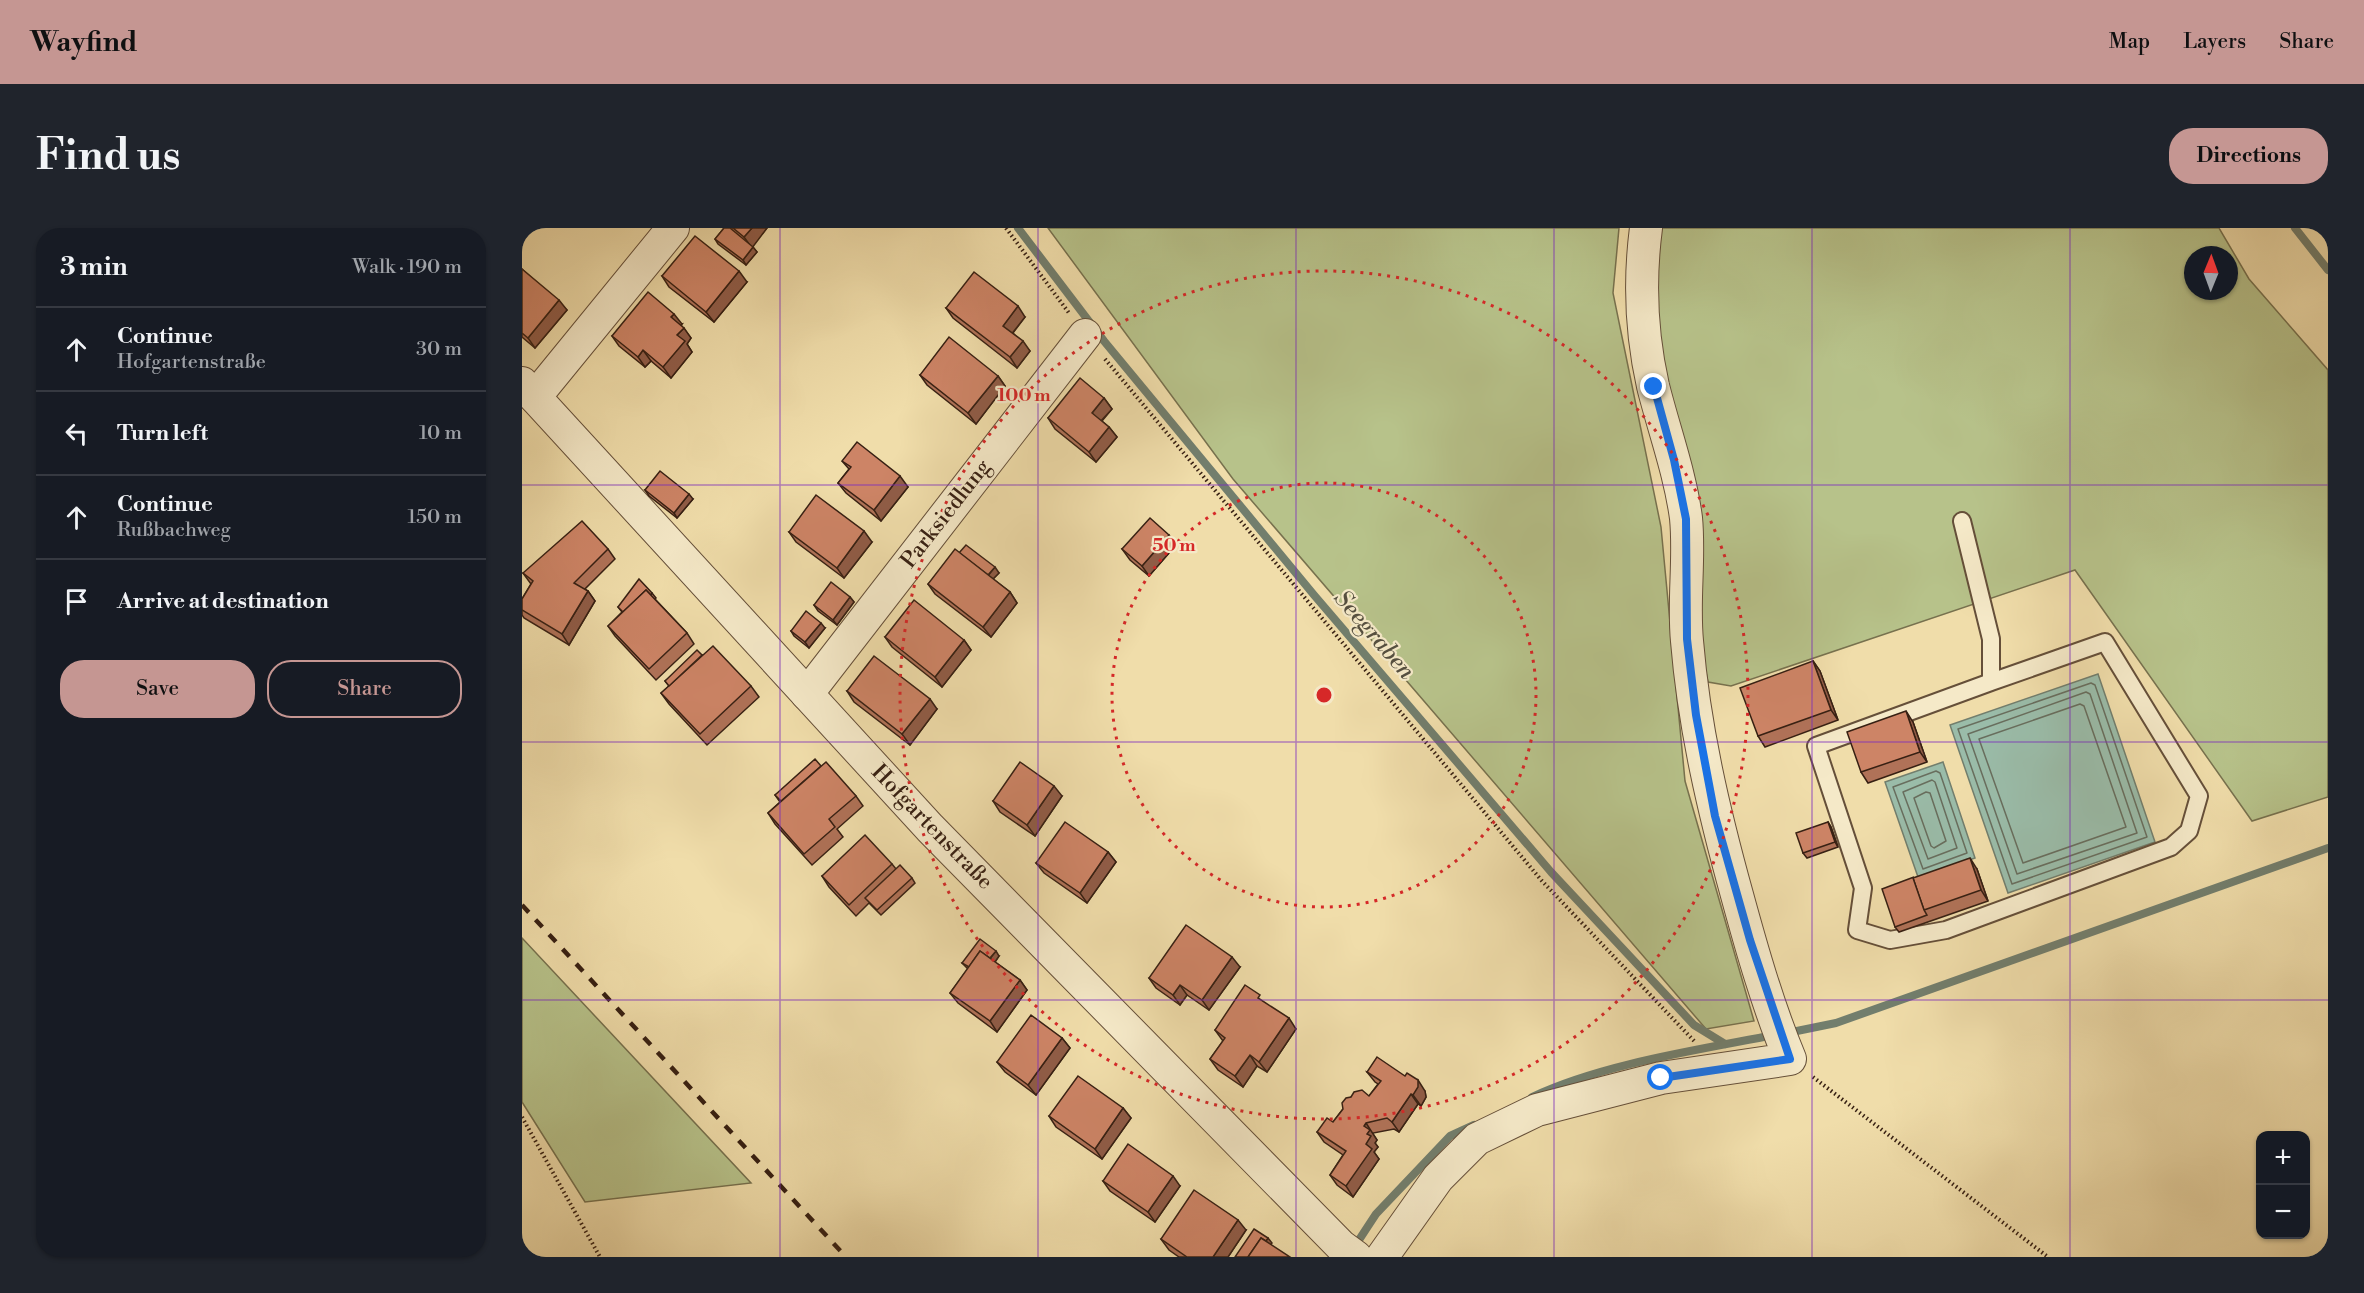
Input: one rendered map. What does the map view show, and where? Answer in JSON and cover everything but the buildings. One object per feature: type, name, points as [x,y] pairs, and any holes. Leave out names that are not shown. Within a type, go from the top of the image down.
[{"type":"street","points":[[529,390],[674,228]]},
{"type":"street","points":[[1382,1257],[1438,1178],[1477,1139],[1537,1110],[1661,1078],[1782,1039],[1750,940],[1715,816],[1696,715],[1687,639],[1686,519],[1674,460],[1654,387],[1643,325],[1642,267],[1646,228]]},
{"type":"street","name":"Parksiedlung","points":[[807,694],[1085,335]]},
{"type":"street","name":"Hofgartenstraße","points":[[529,390],[930,828],[1349,1251]]},
{"type":"lane","points":[[1962,521],[1990,639],[1991,682]]},
{"type":"lane","points":[[2105,642],[2199,796],[2190,831],[2171,847],[1946,930],[1890,940],[1857,930],[1863,888],[1815,746],[1991,682],[2105,642]]},
{"type":"path","points":[[1180,450],[1542,881],[1691,1037]]},
{"type":"path","points":[[1782,1039],[2048,1257]]},
{"type":"path","points":[[522,1117],[600,1257]]},
{"type":"green space","points":[[1048,228],[1619,228],[1613,293],[1661,527],[1685,781],[1754,1021],[1706,1029],[1233,479]]},
{"type":"green space","points":[[1659,228],[2219,228],[2230,246],[2184,246],[2184,300],[2238,300],[2238,260],[2249,279],[2328,370],[2328,797],[2252,821],[2075,570],[1731,686],[1708,682],[1700,645],[1658,345],[1654,301]]},
{"type":"green space","points":[[522,938],[751,1183],[585,1202],[522,1102]]},
{"type":"water","points":[[2098,674],[2155,842],[2008,893],[1950,725]]},
{"type":"water","points":[[1943,762],[1975,858],[1918,877],[1885,782]]},
{"type":"waterway","name":"Seegraben","points":[[1018,228],[1104,341],[1314,595],[1551,872],[1694,1025],[1725,1044]]},
{"type":"waterway","points":[[2295,228],[2328,270]]},
{"type":"waterway","points":[[1787,1033],[1836,1023],[2328,848]]},
{"type":"waterway","points":[[1532,1097],[1559,1085],[1619,1067],[1774,1035]]},
{"type":"waterway","points":[[1353,1249],[1376,1214],[1450,1136],[1474,1125]]},
{"type":"railway","points":[[522,905],[846,1257]]},
{"type":"route","points":[[1654,387],[1674,460],[1686,519],[1687,639],[1696,715],[1715,816],[1750,940],[1790,1059],[1661,1078]]}]
